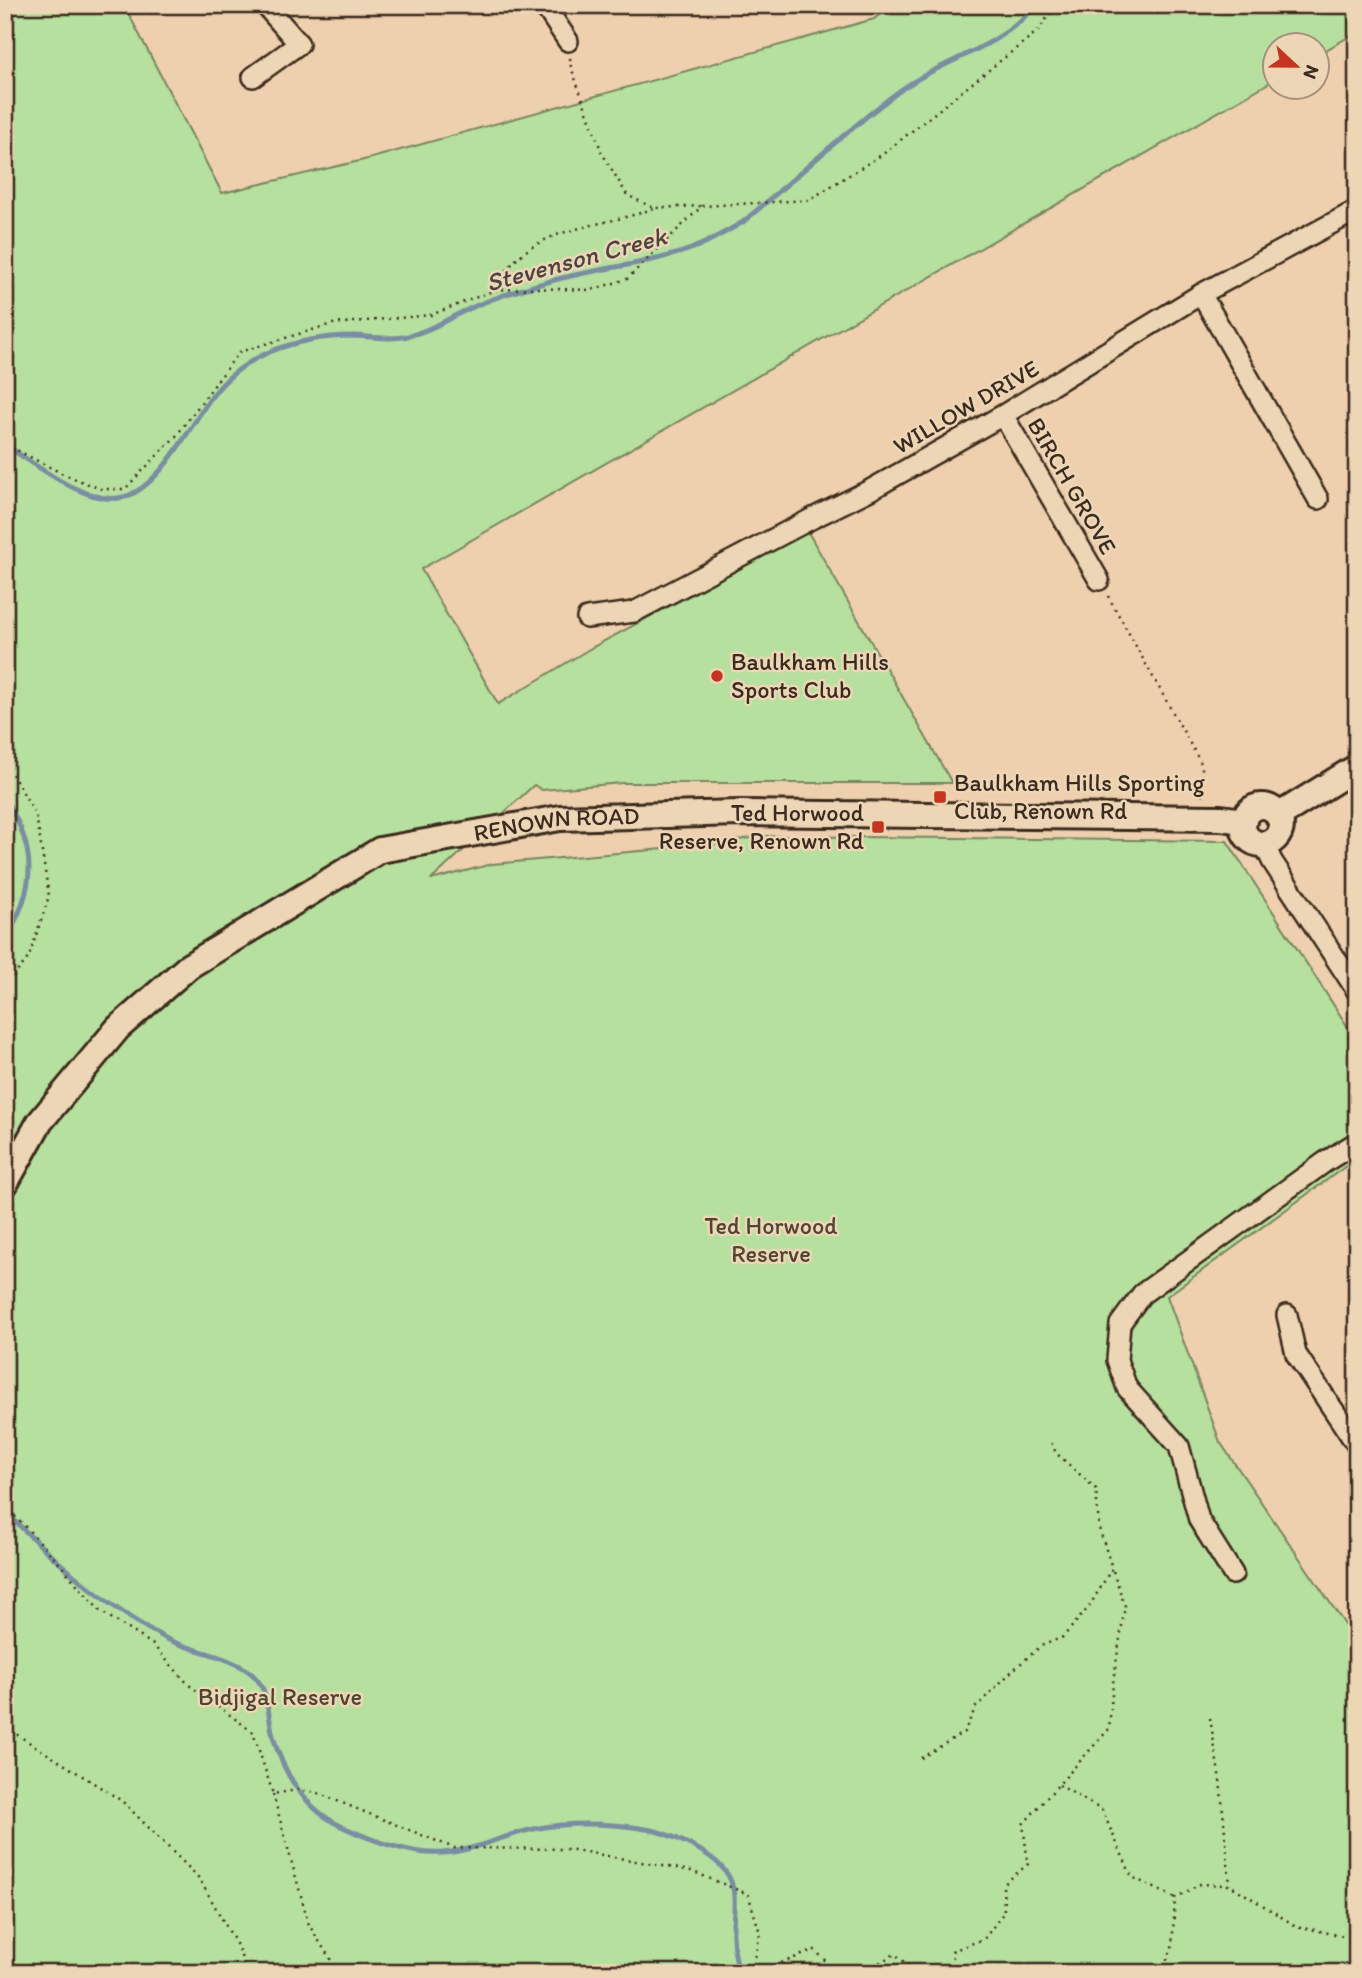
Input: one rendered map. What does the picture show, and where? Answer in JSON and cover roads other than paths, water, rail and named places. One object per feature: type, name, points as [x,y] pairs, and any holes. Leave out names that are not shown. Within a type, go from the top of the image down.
[{"type":"main road","points":[[1278,816],[1357,767]]},
{"type":"main road","points":[[1262,806],[1269,807],[1278,816],[1278,834],[1264,844],[1253,841],[1245,833],[1244,821],[1250,811],[1262,806]]},
{"type":"main road","name":"RENOWN ROAD","points":[[5,1184],[39,1123],[118,1028],[189,966],[380,850],[560,818],[752,813],[1221,818],[1244,821]]},
{"type":"street","points":[[253,77],[299,44],[265,5]]},
{"type":"street","points":[[544,5],[568,41]]},
{"type":"street","name":"WILLOW DRIVE","points":[[587,618],[634,612],[870,491],[1003,415],[1200,294],[1357,210]]},
{"type":"street","points":[[1200,294],[1318,499]]},
{"type":"street","name":"BIRCH GROVE","points":[[1003,415],[1099,580]]},
{"type":"street","points":[[1264,844],[1272,862],[1357,991]]},
{"type":"street","points":[[1233,1574],[1199,1520],[1179,1446],[1126,1388],[1117,1360],[1119,1324],[1142,1294],[1357,1142]]},
{"type":"street","points":[[1287,1315],[1296,1354],[1357,1446]]},
{"type":"waterway","name":"Stevenson Creek","points":[[5,445],[78,490],[94,496],[124,497],[150,482],[173,455],[222,385],[259,357],[288,345],[321,338],[389,338],[416,334],[521,289],[657,259],[698,246],[743,222],[898,92],[987,44],[1021,21],[1036,5]]},
{"type":"waterway","points":[[5,799],[23,835],[29,869],[23,903],[5,939]]},
{"type":"waterway","points":[[5,1511],[41,1547],[123,1613],[177,1644],[225,1659],[254,1676],[263,1689],[277,1750],[289,1776],[306,1800],[328,1819],[377,1841],[431,1853],[455,1852],[534,1829],[573,1824],[640,1828],[677,1839],[715,1860],[730,1879],[734,1900],[734,1945],[739,1973]]},
{"type":"place","name":"Baulkham Hills Sports Club","points":[[717,676]]},
{"type":"place","name":"Baulkham Hills Sporting Club, Renown Rd","points":[[940,797]]},
{"type":"place","name":"Ted Horwood Reserve, Renown Rd","points":[[878,827]]},
{"type":"park label","name":"Ted Horwood Reserve","points":[[771,1240]]},
{"type":"park label","name":"Bidjigal Reserve","points":[[280,1697]]}]
